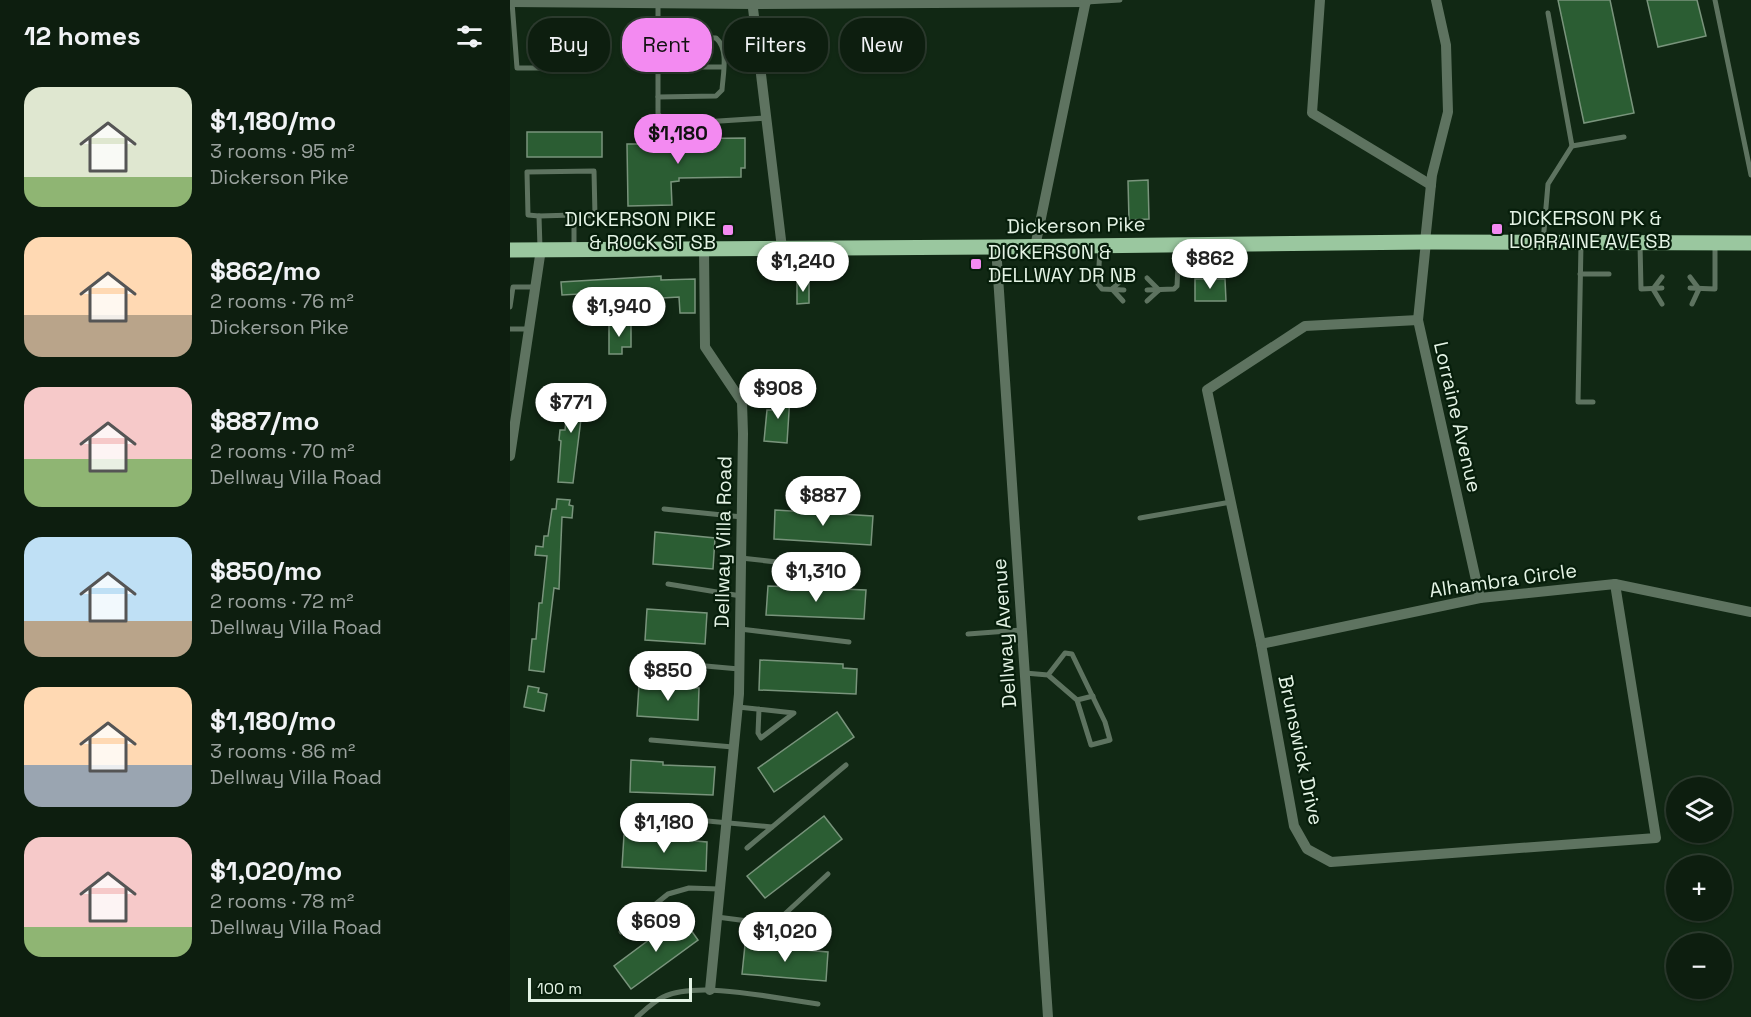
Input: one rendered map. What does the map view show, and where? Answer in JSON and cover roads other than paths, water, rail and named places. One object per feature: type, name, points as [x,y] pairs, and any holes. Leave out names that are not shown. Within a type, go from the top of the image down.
[{"type":"main road","name":"Dickerson Pike","points":[[510,250],[996,248],[1425,242],[1751,243]]},
{"type":"street","points":[[1320,0],[1312,113],[1431,185]]},
{"type":"street","name":"Lorraine Avenue","points":[[1436,0],[1446,45],[1448,112],[1431,185],[1418,320],[1480,598]]},
{"type":"street","points":[[511,2],[1086,1],[1035,247]]},
{"type":"street","points":[[752,2],[782,248]]},
{"type":"street","name":"Dellway Avenue","points":[[996,248],[1048,1017]]},
{"type":"street","points":[[510,456],[540,249]]},
{"type":"street","name":"Dellway Villa Road","points":[[704,249],[705,347],[742,402],[738,707],[710,990]]},
{"type":"street","name":"Brunswick Drive","points":[[1418,320],[1305,326],[1207,390],[1261,644],[1294,826],[1307,849],[1331,862],[1656,838],[1615,584]]},
{"type":"street","name":"Alhambra Circle","points":[[1261,644],[1480,598],[1615,584],[1751,612]]},
{"type":"lane","points":[[1086,1],[1120,0]]},
{"type":"lane","points":[[1715,0],[1751,175]]},
{"type":"lane","points":[[511,2],[517,68]]},
{"type":"lane","points":[[658,3],[658,18]]},
{"type":"lane","points":[[1543,242],[1548,184],[1572,146],[1548,13]]},
{"type":"lane","points":[[658,97],[716,96],[722,90],[723,47],[716,38],[712,38]]},
{"type":"lane","points":[[510,68],[528,68]]},
{"type":"lane","points":[[712,68],[723,68]]},
{"type":"lane","points":[[658,72],[658,114],[665,122],[673,124],[766,118]]},
{"type":"lane","points":[[1572,146],[1624,137]]},
{"type":"lane","points":[[594,171],[595,216],[539,216],[528,215],[527,172],[594,171]]},
{"type":"lane","points":[[574,215],[574,249]]},
{"type":"lane","points":[[539,216],[540,249]]},
{"type":"lane","points":[[1581,243],[1578,402],[1593,402]]},
{"type":"lane","points":[[1640,243],[1641,289],[1662,288]]},
{"type":"lane","points":[[1690,288],[1715,289],[1715,243]]},
{"type":"lane","points":[[1147,290],[1174,290],[1177,286],[1179,245]]},
{"type":"lane","points":[[1100,246],[1098,284],[1102,289],[1124,290]]},
{"type":"lane","points":[[1580,274],[1609,274]]},
{"type":"lane","points":[[1653,289],[1662,277]]},
{"type":"lane","points":[[1690,277],[1699,289]]},
{"type":"lane","points":[[1112,289],[1124,278]]},
{"type":"lane","points":[[1147,278],[1159,290]]},
{"type":"lane","points":[[510,307],[512,286],[535,287]]},
{"type":"lane","points":[[1112,289],[1123,301]]},
{"type":"lane","points":[[1653,289],[1662,304]]},
{"type":"lane","points":[[1692,304],[1699,289]]},
{"type":"lane","points":[[1147,301],[1159,290]]},
{"type":"lane","points":[[510,329],[529,329]]},
{"type":"lane","points":[[1140,518],[1231,502]]},
{"type":"lane","points":[[664,509],[742,517]]},
{"type":"lane","points":[[741,558],[856,570]]},
{"type":"lane","points":[[668,584],[741,596]]},
{"type":"lane","points":[[740,629],[849,642]]},
{"type":"lane","points":[[968,634],[1022,630]]},
{"type":"lane","points":[[1025,673],[1048,675],[1077,700],[1091,745],[1110,740],[1094,696],[1072,654],[1065,653],[1048,675]]},
{"type":"lane","points":[[650,661],[739,669]]},
{"type":"lane","points":[[1077,700],[1094,696]]},
{"type":"lane","points":[[738,707],[759,709],[794,714],[761,738],[758,733],[759,709]]},
{"type":"lane","points":[[651,740],[733,747]]},
{"type":"lane","points":[[747,848],[846,765]]},
{"type":"lane","points":[[643,815],[772,828]]},
{"type":"lane","points":[[774,924],[828,874]]},
{"type":"lane","points":[[621,932],[668,894],[689,888],[719,888]]},
{"type":"lane","points":[[716,917],[817,930]]},
{"type":"lane","points":[[637,1017],[664,997],[687,991],[710,990],[818,1004]]},
{"type":"place","name":"DICKERSON PK & LORRAINE AVE SB","points":[[1497,229]]},
{"type":"place","name":"DICKERSON PIKE & ROCK ST SB","points":[[728,230]]},
{"type":"place","name":"DICKERSON & DELLWAY DR NB","points":[[976,264]]}]
